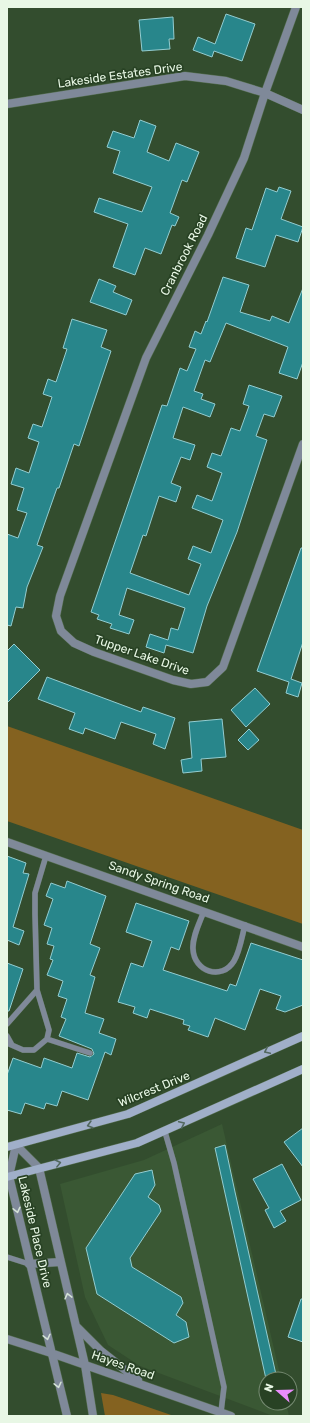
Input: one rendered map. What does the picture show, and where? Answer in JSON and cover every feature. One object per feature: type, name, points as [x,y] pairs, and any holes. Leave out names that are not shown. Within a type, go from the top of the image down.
[{"type":"main road","name":"Wilcrest Drive","points":[[7,1147],[128,1114],[303,1036]]},
{"type":"main road","points":[[8,1177],[137,1143],[165,1132],[303,1069]]},
{"type":"street","name":"Cranbrook Road","points":[[90,513],[146,358],[208,236],[244,158],[265,93],[296,7]]},
{"type":"street","name":"Lakeside Estates Drive","points":[[7,104],[185,76],[226,81],[265,93],[303,110]]},
{"type":"street","name":"Tupper Lake Drive","points":[[90,513],[60,596],[56,616],[61,631],[74,642],[94,652],[173,680],[191,684],[207,682],[223,667],[303,444]]},
{"type":"street","name":"Sandy Spring Road","points":[[7,842],[204,910],[303,947]]},
{"type":"street","name":"Lakeside Place Drive","points":[[16,1145],[39,1168],[85,1365],[94,1416]]},
{"type":"street","name":"Lakeside Place Drive","points":[[16,1145],[8,1177],[50,1353],[67,1416]]},
{"type":"street","points":[[29,1264],[60,1262]]},
{"type":"street","points":[[75,1325],[101,1351],[145,1386]]},
{"type":"street","name":"Hayes Road","points":[[7,1339],[231,1416]]},
{"type":"lane","points":[[7,1036],[10,1044],[17,1048],[29,1051],[38,1048],[47,1039],[49,1030],[37,990],[35,894],[46,856]]},
{"type":"lane","points":[[204,910],[194,940],[193,950],[196,962],[205,970],[214,973],[225,970],[234,961],[245,925]]},
{"type":"lane","points":[[7,1024],[37,990]]},
{"type":"lane","points":[[47,1039],[90,1053]]},
{"type":"lane","points":[[165,1132],[174,1164],[224,1387],[221,1412]]},
{"type":"lane","points":[[7,1257],[29,1264]]},
{"type":"shaded area","points":[[7,726],[303,830],[303,924],[7,821]]},
{"type":"shaded area","points":[[222,1124],[279,1371],[258,1371],[258,1410],[140,1366],[108,1345],[85,1297],[60,1184],[144,1160]]},
{"type":"shaded area","points":[[101,1393],[113,1395],[174,1416],[105,1416]]},
{"type":"shaded area","points":[[260,1411],[288,1411],[289,1416],[273,1416]]},
{"type":"building","points":[[226,14],[255,24],[242,61],[214,51],[212,57],[193,50],[198,37],[215,44]]},
{"type":"building","points":[[173,17],[174,39],[169,39],[170,49],[142,51],[139,20]]},
{"type":"building","points":[[140,120],[156,126],[147,152],[169,161],[176,143],[199,152],[187,182],[182,180],[170,213],[179,217],[175,226],[172,225],[161,254],[145,248],[135,275],[113,267],[128,224],[94,212],[99,198],[142,212],[152,187],[113,173],[120,151],[107,147],[113,131],[134,138]]},
{"type":"building","points":[[279,187],[291,191],[281,219],[303,227],[298,242],[276,235],[265,267],[236,258],[246,228],[252,230],[266,188],[277,192]]},
{"type":"building","points":[[223,277],[249,285],[240,312],[270,321],[272,316],[289,323],[303,288],[303,362],[297,379],[279,373],[288,347],[226,323],[210,362],[205,360],[194,391],[203,394],[201,399],[215,404],[210,417],[183,407],[173,438],[195,445],[190,460],[181,457],[171,483],[181,487],[176,502],[159,496],[146,536],[143,535],[130,573],[189,595],[201,564],[188,559],[193,546],[211,553],[223,520],[192,508],[197,495],[212,501],[222,473],[207,467],[212,453],[221,456],[231,428],[240,431],[249,406],[243,404],[249,385],[282,396],[274,417],[264,414],[256,436],[267,440],[237,532],[207,606],[193,653],[166,645],[164,653],[146,647],[150,634],[168,640],[171,628],[178,630],[185,608],[127,588],[119,615],[134,620],[129,634],[110,628],[112,624],[97,619],[99,615],[91,612],[162,405],[167,406],[180,368],[187,371],[196,349],[189,347],[195,331],[201,334],[206,321],[207,322]]},
{"type":"building","points":[[99,279],[116,286],[113,292],[132,300],[126,315],[90,302]]},
{"type":"building","points":[[72,319],[107,330],[101,347],[111,351],[79,446],[74,444],[37,545],[43,547],[27,587],[23,608],[16,607],[11,626],[7,625],[7,534],[18,538],[27,513],[17,510],[24,488],[11,484],[16,468],[29,473],[39,442],[28,438],[33,424],[42,427],[52,397],[43,394],[48,379],[56,382],[67,349],[63,348]]},
{"type":"building","points":[[301,548],[303,548],[303,642],[291,679],[302,683],[298,697],[286,693],[289,682],[257,671]]},
{"type":"building","points":[[14,644],[40,670],[7,703],[7,651]]},
{"type":"building","points":[[47,677],[141,712],[143,707],[175,718],[165,749],[153,744],[156,734],[121,722],[115,739],[85,728],[83,734],[69,729],[75,713],[38,699]]},
{"type":"building","points":[[255,688],[270,704],[246,727],[231,710]]},
{"type":"building","points":[[222,719],[226,757],[201,759],[202,771],[183,773],[181,760],[192,758],[189,722]]},
{"type":"building","points":[[249,729],[259,740],[248,750],[238,740]]},
{"type":"building","points":[[7,856],[26,863],[23,873],[29,874],[13,927],[24,931],[19,945],[7,940]]},
{"type":"building","points":[[67,881],[106,896],[90,944],[100,948],[90,975],[95,977],[85,1013],[104,1019],[99,1033],[116,1039],[111,1055],[105,1052],[88,1100],[62,1091],[57,1106],[46,1103],[44,1109],[25,1103],[21,1114],[7,1110],[7,1075],[13,1058],[41,1068],[44,1058],[72,1068],[77,1053],[90,1057],[94,1054],[92,1049],[59,1036],[66,1019],[61,1017],[67,999],[58,996],[63,981],[47,975],[53,960],[50,959],[54,946],[47,944],[52,928],[44,925],[53,899],[46,896],[51,883],[65,888]]},
{"type":"building","points":[[136,903],[189,921],[179,950],[171,947],[163,970],[227,991],[230,984],[236,986],[251,943],[303,960],[303,1005],[285,1012],[276,1009],[281,996],[260,989],[245,1030],[215,1018],[208,1037],[188,1030],[190,1026],[183,1024],[184,1020],[150,1009],[147,1018],[133,1013],[135,1007],[118,1002],[131,963],[143,967],[152,941],[126,932]]},
{"type":"building","points":[[7,963],[23,969],[9,1011],[7,1011]]},
{"type":"building","points":[[303,1128],[303,1167],[284,1142]]},
{"type":"building","points":[[225,1145],[275,1371],[264,1371],[215,1148]]},
{"type":"building","points":[[282,1164],[301,1200],[280,1211],[286,1221],[274,1228],[265,1210],[269,1208],[253,1179]]},
{"type":"building","points":[[152,1170],[155,1185],[148,1197],[159,1205],[161,1211],[130,1258],[132,1267],[181,1297],[183,1303],[176,1315],[186,1322],[189,1337],[174,1343],[97,1294],[86,1248],[135,1174]]},
{"type":"building","points":[[301,1299],[303,1299],[303,1342],[288,1337]]}]
